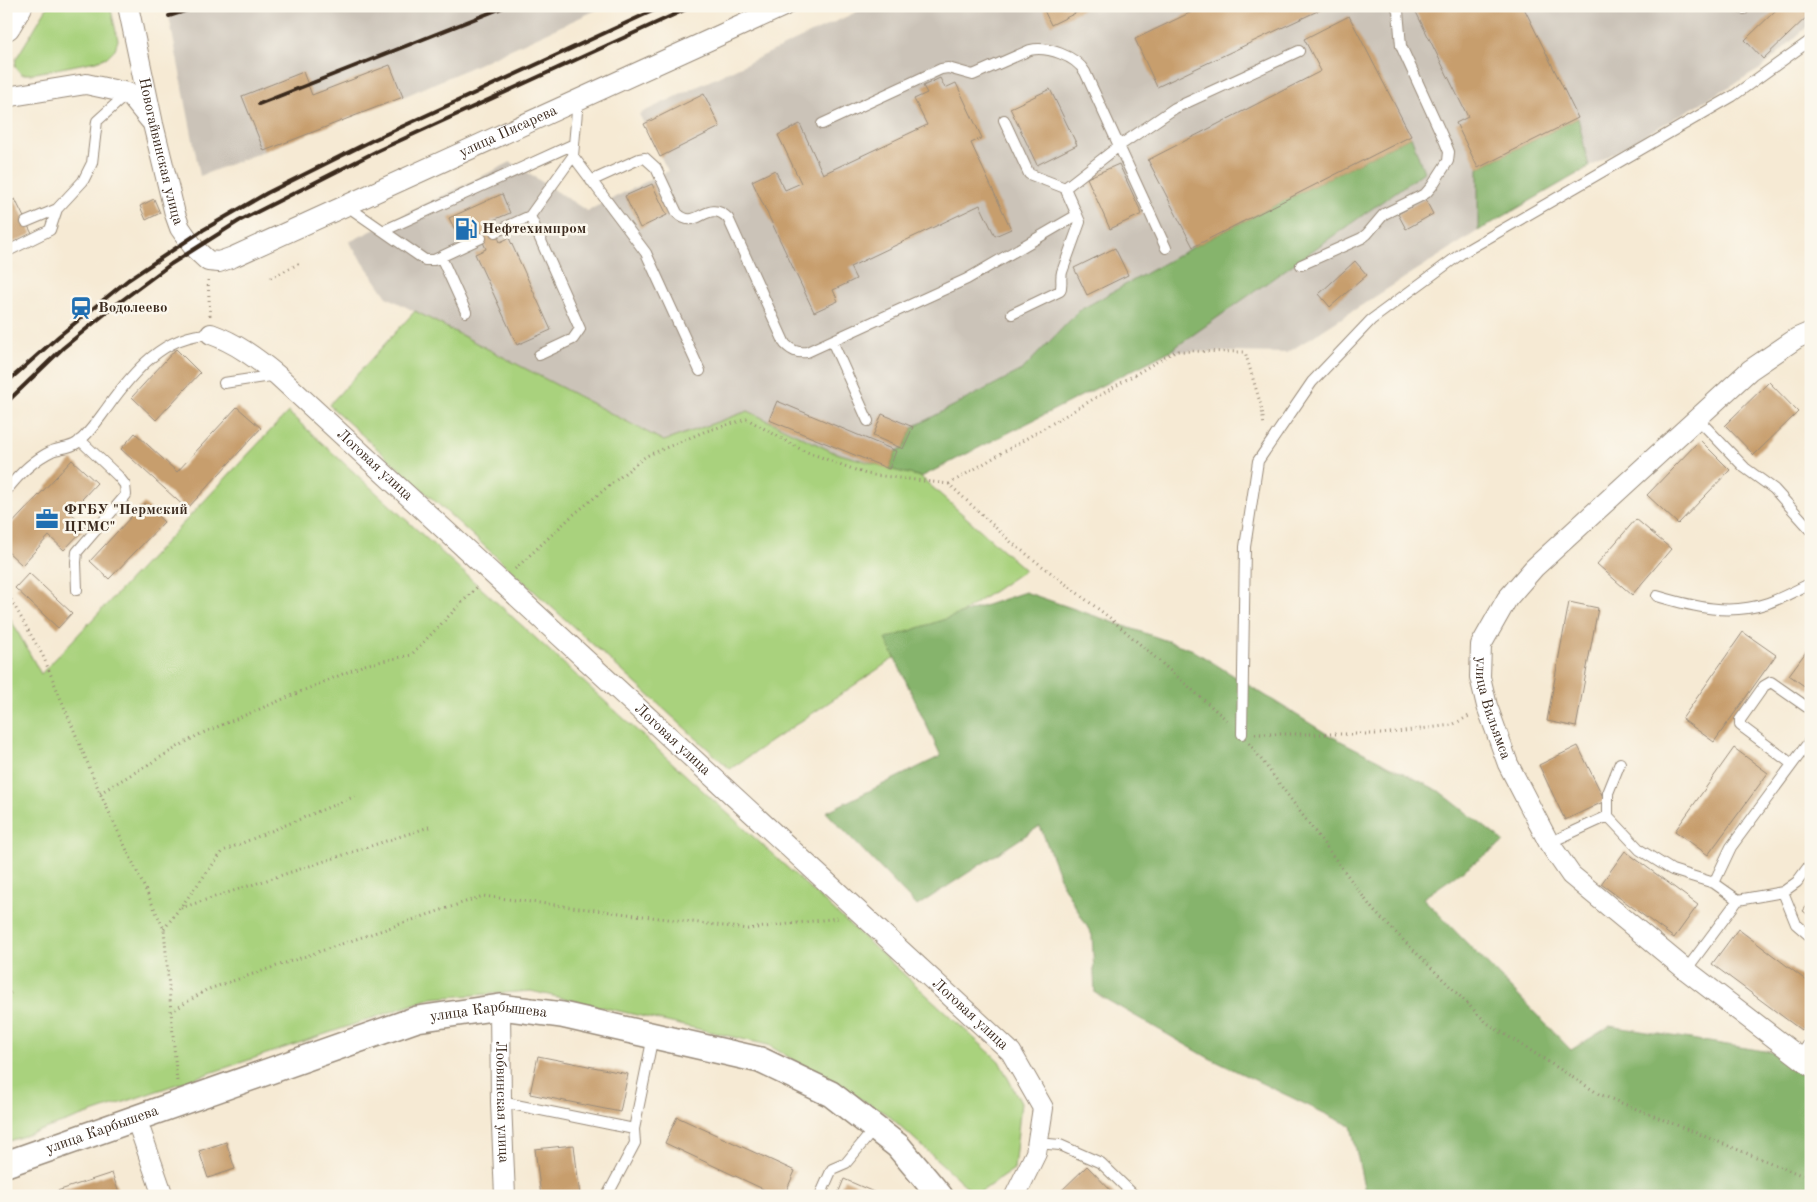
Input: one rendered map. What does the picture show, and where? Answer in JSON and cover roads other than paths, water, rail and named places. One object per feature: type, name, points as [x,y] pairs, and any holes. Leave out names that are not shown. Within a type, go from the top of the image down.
[{"type":"main road","points":[[6,26],[18,6]]},
{"type":"street","name":"Новогайвинская улица","points":[[128,6],[153,124],[180,228],[190,244],[208,261],[219,262],[233,257]]},
{"type":"street","name":"улица Писарева","points":[[233,257],[784,6]]},
{"type":"street","points":[[6,96],[86,84],[128,93],[153,124]]},
{"type":"street","name":"улица Вильямса","points":[[1805,1062],[1686,970],[1571,875],[1549,843],[1508,764],[1487,706],[1480,677],[1481,645],[1507,599],[1534,568],[1750,370],[1797,338],[1811,332]]},
{"type":"street","name":"Логовая улица","points":[[211,334],[227,339],[251,354],[277,375],[1011,1052],[1043,1108],[1036,1154],[1015,1196]]},
{"type":"street","name":"улица Карбышева","points":[[6,1164],[417,1019],[500,1007],[562,1015],[760,1060],[831,1094],[898,1146],[940,1196]]},
{"type":"street","name":"Лобвинская улица","points":[[500,1007],[501,1102],[505,1196]]},
{"type":"street","points":[[136,1118],[164,1196]]},
{"type":"lane","points":[[1301,265],[1362,238],[1384,214],[1426,193],[1448,161],[1449,152],[1445,142],[1401,46],[1396,6]]},
{"type":"lane","points":[[1242,734],[1245,547],[1258,461],[1312,382],[1372,320],[1462,253],[1733,96],[1811,40]]},
{"type":"lane","points":[[822,124],[941,69],[948,68],[973,75],[1038,48],[1070,58],[1082,66],[1166,248]]},
{"type":"lane","points":[[1065,188],[1119,146],[1175,108],[1299,51]]},
{"type":"lane","points":[[26,222],[56,209],[83,181],[92,162],[97,121],[128,93]]},
{"type":"lane","points":[[495,232],[530,216],[573,156],[578,100]]},
{"type":"lane","points":[[1004,120],[1029,174],[1065,188],[1080,222],[1060,277],[1062,286],[1060,291],[1012,314]]},
{"type":"lane","points":[[383,231],[574,144]]},
{"type":"lane","points":[[573,156],[646,253],[700,370]]},
{"type":"lane","points":[[592,181],[645,158],[656,168],[677,213],[682,218],[692,219],[717,210],[728,218],[785,344],[792,351],[799,353],[807,352],[832,341],[967,279],[1077,215]]},
{"type":"lane","points":[[347,206],[425,260],[430,261],[441,257],[481,238]]},
{"type":"lane","points":[[6,252],[50,230],[56,209]]},
{"type":"lane","points":[[530,216],[580,329],[574,339],[539,355]]},
{"type":"lane","points":[[441,257],[466,312]]},
{"type":"lane","points":[[6,491],[19,474],[36,460],[53,451],[76,444],[86,435],[130,378],[165,346],[179,339],[211,334]]},
{"type":"lane","points":[[832,341],[868,420]]},
{"type":"lane","points":[[224,383],[277,375]]},
{"type":"lane","points":[[1697,418],[1745,468],[1774,489],[1811,530]]},
{"type":"lane","points":[[77,590],[77,552],[126,495],[125,485],[118,476],[80,440]]},
{"type":"lane","points":[[1657,596],[1696,607],[1732,610],[1767,603],[1811,584]]},
{"type":"lane","points":[[1792,764],[1740,725],[1740,720],[1764,686],[1771,682],[1811,710]]},
{"type":"lane","points":[[1714,883],[1731,846],[1811,739]]},
{"type":"lane","points":[[1620,762],[1608,793],[1608,816],[1640,850],[1672,870],[1714,883],[1738,900]]},
{"type":"lane","points":[[1549,843],[1608,816]]},
{"type":"lane","points":[[1686,970],[1738,900],[1783,892],[1797,882],[1811,863]]},
{"type":"lane","points":[[1783,892],[1796,924],[1811,937]]},
{"type":"lane","points":[[607,1196],[635,1142],[634,1129],[653,1036]]},
{"type":"lane","points":[[1805,1062],[1811,1041]]},
{"type":"lane","points":[[501,1102],[634,1129]]},
{"type":"lane","points":[[820,1196],[832,1169],[846,1163],[875,1128]]},
{"type":"lane","points":[[1037,1143],[1060,1145],[1101,1163],[1135,1196]]},
{"type":"railway","points":[[169,16],[200,6]]},
{"type":"railway","points":[[259,104],[507,6]]},
{"type":"railway","points":[[6,383],[59,336],[128,280],[203,230],[267,193],[371,141],[663,6]]},
{"type":"railway","points":[[6,403],[63,348],[117,304],[171,264],[239,221],[377,151],[693,6]]},
{"type":"place","name":"Нефтехимпром","points":[[466,229]]},
{"type":"place","name":"Водолеево","points":[[81,308]]},
{"type":"place","name":"ФГБУ \"Пермский ЦГМС\"","points":[[47,519]]}]
